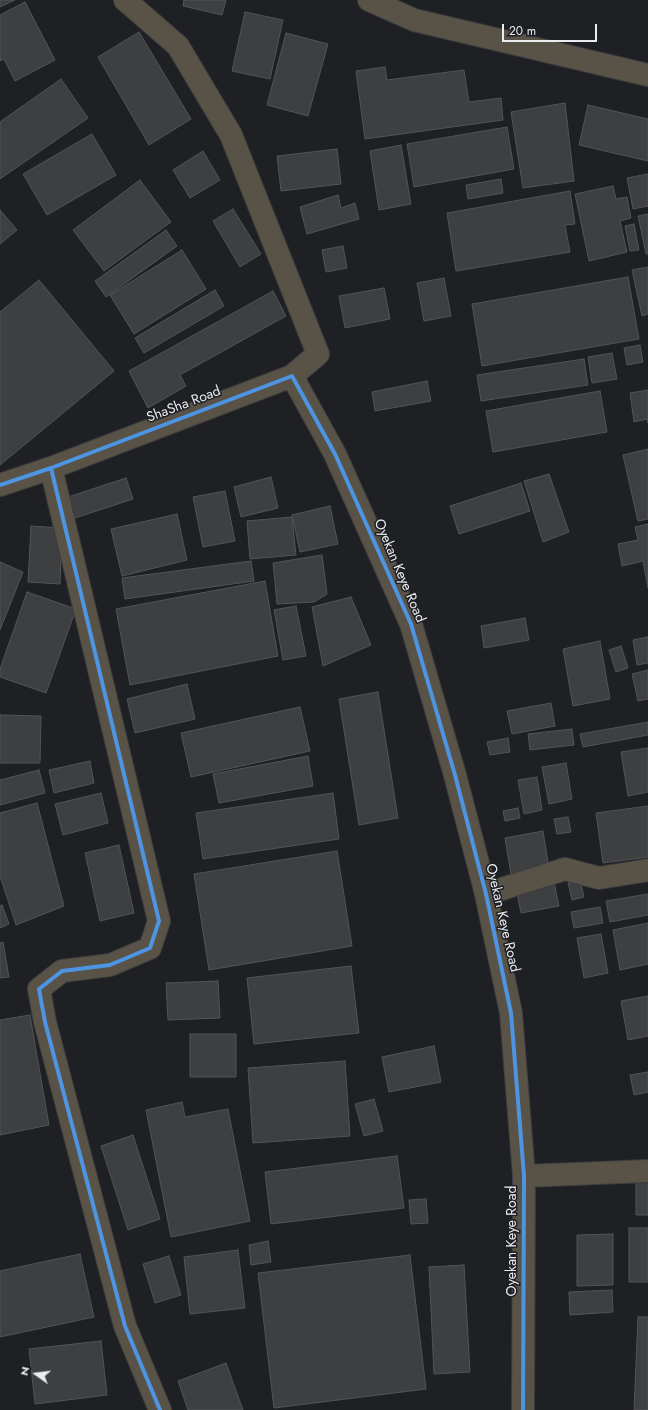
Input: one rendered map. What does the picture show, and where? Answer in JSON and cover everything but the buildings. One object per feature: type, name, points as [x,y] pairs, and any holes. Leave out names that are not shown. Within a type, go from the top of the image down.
[{"type":"street","name":"ShaSha Road","points":[[0,485],[51,468],[292,376],[318,354],[231,135],[178,46],[125,0]]},
{"type":"street","points":[[369,0],[414,20],[648,75]]},
{"type":"street","name":"Oyekan Keye Road","points":[[292,376],[335,454],[411,624],[455,774],[486,894],[511,1013],[524,1176],[523,1410]]},
{"type":"street","points":[[51,468],[159,921],[150,948],[110,965],[62,971],[39,990],[45,1022],[125,1326],[160,1410]]},
{"type":"street","points":[[486,894],[565,869],[599,878],[648,870]]},
{"type":"street","points":[[524,1176],[648,1171]]},
{"type":"cycle path","points":[[0,485],[51,468],[292,376],[335,454],[411,624],[455,775],[486,894],[511,1013],[524,1176],[523,1410]]},
{"type":"cycle path","points":[[51,468],[159,921],[150,948],[110,965],[62,971],[39,989],[45,1022],[125,1326],[160,1410]]}]
